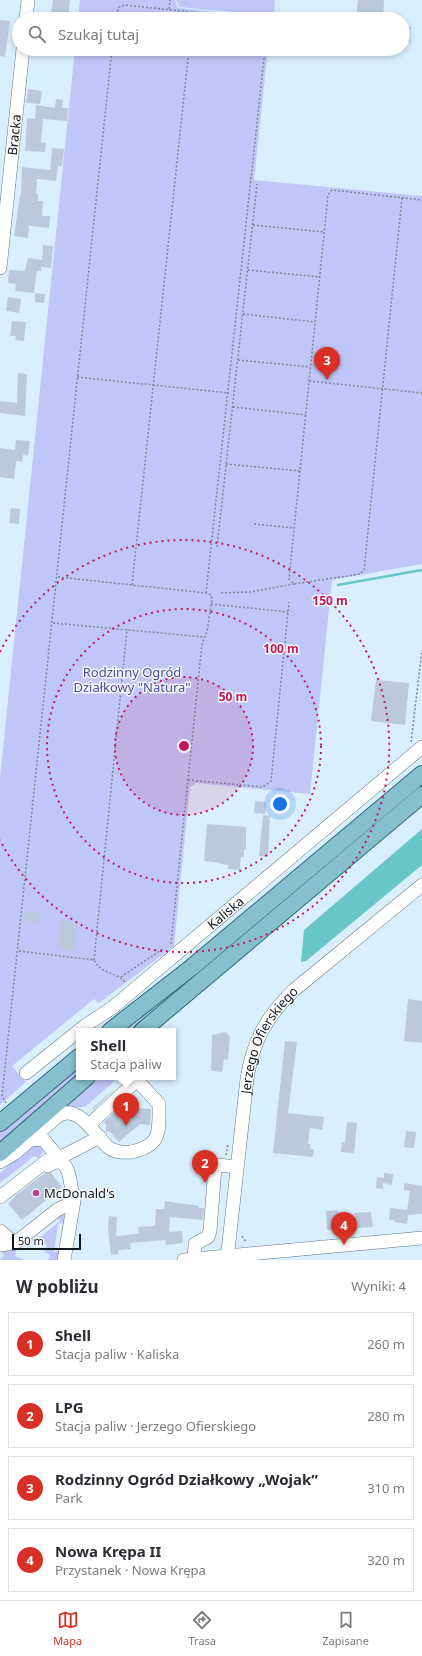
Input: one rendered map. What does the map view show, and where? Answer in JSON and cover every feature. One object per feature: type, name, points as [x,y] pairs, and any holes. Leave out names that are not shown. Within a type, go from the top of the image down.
[{"type":"main road","name":"Kaliska","points":[[114,1028],[204,958],[422,774]]},
{"type":"main road","points":[[146,1028],[422,796]]},
{"type":"main road","points":[[0,1124],[76,1060]]},
{"type":"main road","points":[[0,1153],[84,1080]]},
{"type":"street","points":[[27,12],[28,0]]},
{"type":"street","name":"Bracka","points":[[0,268],[22,56]]},
{"type":"street","name":"Kaliska","points":[[82,1028],[112,1008],[422,747]]},
{"type":"street","name":"Jerzego Ofierskiego","points":[[228,1258],[231,1166],[251,1056],[261,1030],[270,1016],[294,990],[422,885]]},
{"type":"street","name":"Kaliska","points":[[26,1073],[76,1033]]},
{"type":"street","points":[[89,1125],[134,1080]]},
{"type":"street","points":[[0,1162],[39,1135],[60,1114],[83,1119],[108,1147],[117,1152],[128,1152],[144,1149],[154,1143],[157,1135],[159,1104],[138,1080]]},
{"type":"street","points":[[39,1135],[60,1156],[77,1178],[72,1199],[64,1260]]},
{"type":"street","points":[[0,1197],[43,1163],[100,1137]]},
{"type":"street","points":[[0,1203],[46,1168],[55,1163],[61,1163],[65,1166],[71,1177],[72,1199]]},
{"type":"street","points":[[231,1166],[218,1165],[216,1167],[210,1231],[208,1237],[195,1244],[189,1260],[228,1258],[422,1238]]},
{"type":"street","points":[[1,1237],[15,1243],[72,1199]]},
{"type":"street","points":[[57,1210],[66,1210],[70,1217]]},
{"type":"path","points":[[169,9],[170,0]]},
{"type":"path","points":[[117,12],[119,7],[125,5],[187,12]]},
{"type":"path","points":[[7,1104],[2,1096],[19,951],[111,56]]},
{"type":"path","points":[[132,585],[188,56]]},
{"type":"path","points":[[206,593],[229,393],[264,56]]},
{"type":"path","points":[[217,547],[257,184]]},
{"type":"path","points":[[294,584],[289,579],[328,195],[332,190],[422,200]]},
{"type":"path","points":[[221,593],[250,592],[360,574],[364,570],[402,198]]},
{"type":"path","points":[[253,225],[324,232]]},
{"type":"path","points":[[248,270],[320,277]]},
{"type":"path","points":[[243,314],[315,322]]},
{"type":"path","points":[[238,360],[310,367]]},
{"type":"path","points":[[77,377],[229,393]]},
{"type":"path","points":[[310,381],[422,393]]},
{"type":"path","points":[[233,407],[306,415]]},
{"type":"path","points":[[226,464],[300,471]]},
{"type":"path","points":[[254,524],[294,528]]},
{"type":"path","points":[[57,577],[206,593],[210,595],[211,604],[207,632],[202,644],[171,944],[121,977]]},
{"type":"path","points":[[188,780],[263,787],[271,781],[289,602]]},
{"type":"path","points":[[211,604],[288,612]]},
{"type":"path","points":[[53,623],[204,637]]},
{"type":"path","points":[[127,629],[94,960],[99,968],[121,977],[133,989]]},
{"type":"path","points":[[409,758],[422,650]]},
{"type":"path","points":[[19,951],[94,960]]},
{"type":"path","points":[[228,1143],[231,1166]]},
{"type":"path","points":[[240,1234],[248,1245]]},
{"type":"green space","points":[[80,0],[175,0],[178,8],[215,12],[79,12]]},
{"type":"green space","points":[[176,0],[275,0],[274,12],[232,12],[179,7]]},
{"type":"green space","name":"Rodzinny Ogród Działkowy \"Natura\"","points":[[74,56],[267,56],[254,180],[422,196],[422,564],[332,580],[310,794],[196,783],[190,787],[174,946],[99,1003],[94,999],[12,1066],[26,1082],[0,1105],[0,778]]},
{"type":"green space","points":[[422,781],[422,788],[137,1028],[122,1028]]},
{"type":"green space","points":[[76,1067],[76,1079],[0,1142],[0,1130]]},
{"type":"green space","points":[[94,1080],[116,1080],[85,1107],[70,1107],[66,1104]]},
{"type":"green space","points":[[37,1144],[42,1147],[43,1151],[39,1158],[34,1156],[0,1183],[0,1173],[21,1154]]},
{"type":"green space","points":[[62,1214],[66,1217],[66,1221],[58,1224],[54,1252],[62,1250],[58,1260],[48,1260],[50,1255],[44,1252],[47,1245],[33,1240],[30,1245],[28,1240],[30,1236],[37,1240],[61,1220],[54,1216]]},
{"type":"green space","points":[[13,1248],[17,1249],[15,1256],[24,1260],[0,1260],[4,1255],[0,1250]]},
{"type":"shaded area","points":[[422,829],[422,865],[306,961],[301,962],[304,930]]},
{"type":"building","points":[[53,0],[70,0],[69,12],[51,12]]},
{"type":"building","points":[[358,0],[384,0],[383,12],[357,12]]},
{"type":"building","points":[[0,20],[10,21],[5,57],[0,56]]},
{"type":"building","points":[[28,89],[42,91],[40,104],[26,103]]},
{"type":"building","points":[[56,99],[63,100],[62,108],[68,108],[67,121],[43,119],[41,142],[46,143],[45,152],[25,151],[27,118],[35,119],[36,105],[55,108]]},
{"type":"building","points":[[52,148],[64,149],[62,166],[58,166],[56,181],[37,179],[36,193],[38,193],[38,201],[43,201],[42,216],[50,216],[49,228],[29,226],[28,238],[14,236],[21,195],[22,167],[50,170]]},
{"type":"building","points":[[43,245],[53,246],[51,268],[41,267],[41,271],[37,271],[34,293],[15,291],[16,284],[8,283],[9,270],[25,271],[28,258],[42,260]]},
{"type":"building","points":[[35,293],[45,294],[44,303],[35,302]]},
{"type":"building","points":[[8,297],[21,299],[19,313],[6,311]]},
{"type":"building","points":[[12,321],[26,322],[24,341],[15,340],[16,336],[10,336]]},
{"type":"building","points":[[18,373],[27,374],[25,416],[0,413],[0,401],[17,403]]},
{"type":"building","points":[[16,440],[30,441],[28,456],[23,455],[22,462],[16,461],[14,479],[0,477],[0,448],[15,450]]},
{"type":"building","points":[[11,508],[20,509],[19,524],[9,523]]},
{"type":"building","points":[[376,680],[409,683],[405,725],[371,721]]},
{"type":"building","points":[[255,801],[266,802],[265,814],[254,813]]},
{"type":"building","points":[[263,815],[270,816],[268,857],[259,856]]},
{"type":"building","points":[[207,824],[246,827],[246,849],[244,849],[244,857],[241,857],[240,870],[228,869],[228,865],[220,863],[204,861]]},
{"type":"building","points":[[25,911],[41,913],[40,923],[27,922],[27,919],[24,919]]},
{"type":"building","points":[[61,920],[77,923],[74,951],[58,948]]},
{"type":"building","points":[[408,999],[422,1001],[422,1043],[404,1041]]},
{"type":"building","points":[[226,1032],[230,1037],[228,1060],[224,1059],[222,1072],[211,1071],[212,1035]]},
{"type":"building","points":[[285,1041],[297,1042],[288,1113],[324,1117],[322,1130],[310,1128],[308,1144],[311,1144],[310,1149],[314,1149],[313,1157],[273,1153]]},
{"type":"building","points":[[117,1087],[93,1110],[92,1108]]},
{"type":"building","points":[[128,1100],[134,1108],[151,1109],[150,1125],[140,1124],[119,1142],[110,1132],[106,1132],[106,1125],[104,1122]]},
{"type":"building","points":[[347,1122],[357,1123],[354,1153],[341,1152],[342,1142],[345,1143]]},
{"type":"building","points":[[406,1131],[416,1132],[414,1148],[404,1147]]},
{"type":"building","name":"McDonald's","points":[[45,1173],[51,1173],[62,1187],[22,1220],[8,1204],[16,1195]]},
{"type":"building","points":[[384,1173],[393,1174],[392,1185],[383,1183],[383,1189],[376,1188],[377,1177],[384,1178]]},
{"type":"building","points":[[404,1183],[422,1186],[422,1214],[408,1215],[407,1224],[389,1220],[390,1208],[407,1210],[410,1191],[404,1190]]},
{"type":"building","points":[[165,1201],[204,1208],[203,1220],[170,1217],[169,1232],[182,1231],[183,1243],[166,1245],[165,1240],[130,1243],[131,1249],[118,1250],[119,1254],[111,1255],[108,1229],[109,1216],[117,1217],[116,1236],[136,1234],[139,1233],[138,1227],[155,1226],[156,1209],[164,1209]]},
{"type":"building","points":[[338,1210],[339,1221],[355,1219],[354,1213],[371,1212],[373,1227],[327,1230],[326,1211]]},
{"type":"waterway","points":[[338,585],[422,570]]},
{"type":"place","name":"Rodzinny Ogród Działkowy „Wojak”","points":[[327,380]]},
{"type":"place","name":"Shell","points":[[126,1126]]},
{"type":"place","name":"LPG","points":[[205,1183]]},
{"type":"place","name":"McDonald's","points":[[36,1193]]},
{"type":"place","name":"Nowa Krępa II","points":[[344,1245]]}]
